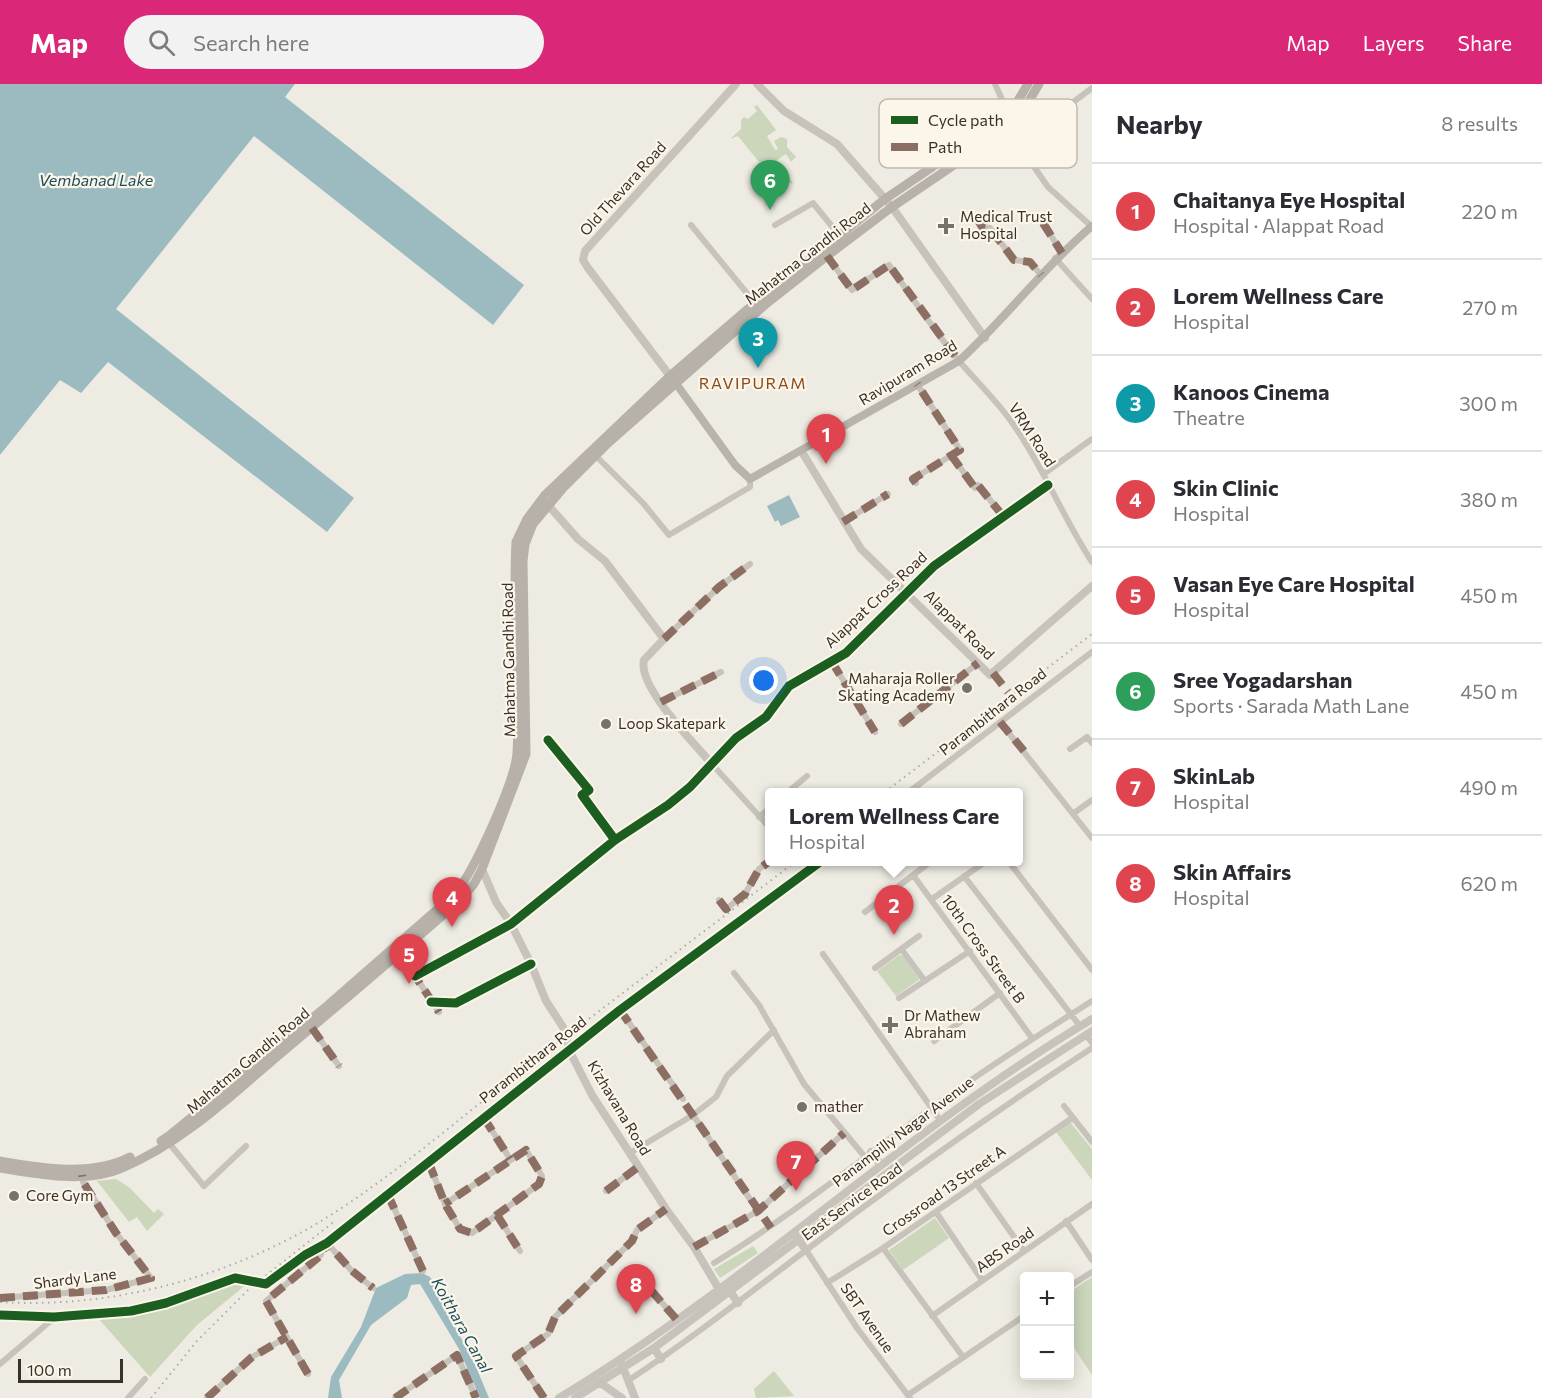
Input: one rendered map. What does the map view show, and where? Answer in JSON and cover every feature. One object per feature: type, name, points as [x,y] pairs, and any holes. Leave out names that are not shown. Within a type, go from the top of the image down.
[{"type":"main road","name":"Mahatma Gandhi Road","points":[[1019,99],[1028,84]]},
{"type":"main road","name":"Mahatma Gandhi Road","points":[[1030,99],[1039,84]]},
{"type":"main road","name":"Mahatma Gandhi Road","points":[[520,543],[548,505],[595,455],[755,303],[885,199],[931,168]]},
{"type":"main road","name":"Mahatma Gandhi Road","points":[[0,1161],[31,1169],[82,1175],[121,1169],[169,1143],[460,900],[474,884],[517,755],[520,543],[527,519],[545,495],[673,380],[827,256],[892,207],[950,168]]},
{"type":"main road","name":"Ravipuram Road","points":[[750,479],[802,452],[959,361],[984,338],[1059,256],[1091,226]]},
{"type":"main road","points":[[673,380],[735,465],[750,479]]},
{"type":"main road","name":"Mahatma Gandhi Road","points":[[0,1168],[82,1169],[119,1163],[170,1135],[312,1028],[330,1007],[455,894],[478,867]]},
{"type":"street","name":"Old Thevara Road","points":[[673,380],[583,260],[585,251],[736,84]]},
{"type":"street","points":[[757,84],[784,111],[837,144],[892,207],[984,338]]},
{"type":"street","points":[[994,84],[1001,99]]},
{"type":"street","points":[[1077,99],[1092,88]]},
{"type":"street","points":[[1035,168],[1048,187],[1091,226]]},
{"type":"street","points":[[774,225],[813,203],[839,235]]},
{"type":"street","points":[[976,217],[982,227],[990,228],[1014,260],[1030,262],[1041,275]]},
{"type":"street","points":[[1043,223],[1059,256],[1092,299]]},
{"type":"street","points":[[691,225],[755,303]]},
{"type":"street","name":"VRM Road","points":[[827,256],[852,290],[889,266],[959,361],[1012,422],[1045,473],[1048,485],[1067,523],[1092,562]]},
{"type":"street","points":[[914,481],[960,450],[917,384]]},
{"type":"street","points":[[1045,473],[1092,439]]},
{"type":"street","name":"Alappat Road","points":[[802,452],[861,549],[908,592],[990,675],[1092,586]]},
{"type":"street","points":[[595,455],[643,503],[669,535],[750,487],[750,479]]},
{"type":"street","points":[[951,455],[975,488],[978,485],[1003,516]]},
{"type":"street","name":"Alappat Cross Road","points":[[415,976],[511,924],[615,840],[668,805],[690,787],[736,738],[766,717],[789,686],[846,653],[934,566],[1048,485]]},
{"type":"street","points":[[843,522],[888,494]]},
{"type":"street","points":[[548,505],[578,539],[605,561],[664,639]]},
{"type":"street","points":[[750,564],[718,587],[644,660],[642,668],[643,676],[661,702],[711,763],[765,823]]},
{"type":"street","name":"Parambithara Road","points":[[914,788],[1092,652]]},
{"type":"street","points":[[832,662],[875,732]]},
{"type":"street","points":[[901,724],[978,663]]},
{"type":"street","points":[[661,702],[721,672]]},
{"type":"street","points":[[1000,722],[1092,838]]},
{"type":"street","points":[[1070,749],[1087,737],[1092,743]]},
{"type":"street","points":[[793,788],[807,776]]},
{"type":"street","points":[[1074,813],[1092,800]]},
{"type":"street","points":[[759,817],[765,812]]},
{"type":"street","points":[[719,900],[726,909],[745,894],[759,869],[765,865]]},
{"type":"street","name":"Parambithara Road","points":[[54,1317],[131,1311],[166,1303],[235,1278],[266,1284],[304,1255],[327,1243],[620,1010],[813,866]]},
{"type":"street","points":[[865,912],[924,866]]},
{"type":"street","points":[[932,899],[978,866]]},
{"type":"street","points":[[1013,866],[1092,970]]},
{"type":"street","name":"Kizhavana Road","points":[[478,867],[496,902],[511,924],[546,1001],[563,1027],[570,1052],[592,1095],[666,1209],[694,1247],[719,1289],[738,1303]]},
{"type":"street","name":"10th Cross Street B","points":[[914,875],[1032,1038]]},
{"type":"street","points":[[964,876],[1080,1026],[1089,1033],[1092,1043]]},
{"type":"street","points":[[875,968],[920,936]]},
{"type":"street","points":[[902,950],[925,981]]},
{"type":"street","points":[[899,998],[970,951]]},
{"type":"street","points":[[399,952],[439,1012]]},
{"type":"street","points":[[823,954],[940,1120]]},
{"type":"street","points":[[431,1002],[456,1003],[531,964]]},
{"type":"street","points":[[734,973],[759,1005],[804,1084],[844,1133],[880,1164]]},
{"type":"street","points":[[934,1041],[1000,993]]},
{"type":"street","points":[[714,1263],[771,1228],[932,1108],[1032,1038],[1092,1001]]},
{"type":"street","points":[[620,1010],[682,1099]]},
{"type":"street","name":"Panampilly Nagar Avenue","points":[[575,1398],[601,1383],[677,1320],[880,1164],[940,1120],[1092,1018]]},
{"type":"street","points":[[312,1028],[339,1066]]},
{"type":"street","points":[[630,1154],[693,1115],[716,1096],[727,1076],[774,1030]]},
{"type":"street","name":"Panampilly Nagar Avenue","points":[[559,1398],[593,1377],[654,1348],[979,1104],[1089,1033]]},
{"type":"street","name":"East Service Road","points":[[629,1380],[662,1359],[806,1250],[1020,1095],[1092,1048]]},
{"type":"street","points":[[1064,1106],[1092,1142]]},
{"type":"street","points":[[693,1115],[758,1211]]},
{"type":"street","points":[[484,1118],[510,1159]]},
{"type":"street","name":"Crossroad 13 Street A","points":[[827,1283],[883,1248],[1072,1118]]},
{"type":"street","points":[[694,1247],[758,1211],[844,1133]]},
{"type":"street","points":[[169,1143],[204,1186],[246,1146]]},
{"type":"street","points":[[429,1163],[445,1204],[460,1229],[472,1233],[539,1184],[542,1176],[526,1150],[445,1204]]},
{"type":"street","points":[[606,1191],[638,1167]]},
{"type":"street","name":"Shardy Lane","points":[[0,1298],[106,1290],[151,1278],[117,1233],[83,1182],[82,1175]]},
{"type":"street","points":[[976,1183],[1024,1251]]},
{"type":"street","points":[[388,1195],[423,1271]]},
{"type":"street","name":"ABS Road","points":[[932,1316],[1092,1204]]},
{"type":"street","points":[[544,1398],[516,1356],[548,1334],[555,1317],[632,1241],[636,1230],[666,1209]]},
{"type":"street","points":[[936,1212],[982,1280]]},
{"type":"street","points":[[497,1215],[520,1251]]},
{"type":"street","points":[[1066,1221],[1092,1260]]},
{"type":"street","points":[[794,1232],[806,1250]]},
{"type":"street","points":[[308,1374],[266,1301],[320,1256],[327,1243],[351,1270],[373,1288]]},
{"type":"street","points":[[883,1248],[963,1357]]},
{"type":"street","name":"SBT Avenue","points":[[806,1250],[827,1283],[909,1396]]},
{"type":"street","points":[[1074,1283],[1092,1272]]},
{"type":"street","points":[[636,1273],[677,1320]]},
{"type":"street","points":[[0,1315],[54,1317]]},
{"type":"street","points":[[0,1364],[54,1317]]},
{"type":"street","points":[[909,1396],[1020,1319]]},
{"type":"street","points":[[207,1398],[252,1357],[287,1337]]},
{"type":"street","points":[[654,1348],[662,1359]]},
{"type":"street","points":[[395,1398],[457,1355],[476,1398]]},
{"type":"street","points":[[622,1365],[635,1398]]},
{"type":"street","points":[[593,1377],[622,1398]]},
{"type":"street","points":[[129,1398],[145,1379]]},
{"type":"green space","points":[[757,105],[776,130],[767,136],[775,150],[778,149],[774,141],[781,137],[787,139],[787,147],[796,157],[791,162],[786,154],[777,160],[793,184],[780,179],[770,162],[759,162],[738,136],[730,139],[741,129],[741,120],[744,117],[748,119],[757,111],[754,107]]},
{"type":"green space","points":[[899,955],[903,956],[920,979],[896,996],[877,971]]},
{"type":"green space","points":[[1070,1122],[1092,1149],[1092,1180],[1056,1132]]},
{"type":"green space","points":[[116,1179],[129,1187],[154,1213],[158,1209],[164,1214],[147,1231],[137,1217],[129,1222],[97,1181]]},
{"type":"green space","points":[[935,1218],[949,1238],[903,1270],[889,1250]]},
{"type":"green space","points":[[753,1246],[758,1253],[720,1278],[714,1269]]},
{"type":"green space","points":[[1092,1277],[1092,1375],[1074,1348],[1074,1289]]},
{"type":"green space","points":[[235,1282],[248,1283],[197,1325],[150,1377],[98,1318],[168,1308]]},
{"type":"green space","points":[[774,1371],[794,1396],[756,1398],[754,1389]]},
{"type":"water","name":"Vembanad Lake","points":[[0,84],[295,84],[285,97],[524,285],[493,325],[254,136],[116,309],[354,498],[327,532],[108,362],[81,393],[60,380],[0,455]]},
{"type":"water","points":[[789,495],[800,517],[781,526],[778,520],[775,522],[767,506]]},
{"type":"water","name":"Koithara Canal","points":[[422,1273],[430,1277],[445,1302],[447,1314],[471,1355],[489,1398],[480,1398],[459,1349],[420,1284],[411,1285],[407,1298],[371,1325],[339,1380],[342,1398],[328,1398],[331,1377],[361,1327],[376,1288],[405,1274]]},
{"type":"railway","points":[[890,788],[1092,634]]},
{"type":"railway","points":[[0,1302],[42,1303],[85,1300],[169,1285],[251,1257],[289,1239],[326,1218],[377,1183],[790,866]]},
{"type":"railway","points":[[151,1398],[197,1341],[249,1289],[336,1220]]},
{"type":"marked path","points":[[976,217],[982,227],[990,228],[1014,260],[1030,262],[1041,275]]},
{"type":"marked path","points":[[1043,223],[1062,253]]},
{"type":"marked path","points":[[827,256],[852,290],[889,265],[959,361]]},
{"type":"marked path","points":[[916,483],[913,479],[960,450],[917,384]]},
{"type":"marked path","points":[[951,455],[975,488],[978,485],[1003,516]]},
{"type":"marked path","points":[[843,522],[888,494]]},
{"type":"marked path","points":[[664,639],[719,587],[750,564]]},
{"type":"marked path","points":[[832,662],[875,732]]},
{"type":"marked path","points":[[901,724],[978,663]]},
{"type":"marked path","points":[[661,702],[721,672]]},
{"type":"marked path","points":[[993,673],[1008,692]]},
{"type":"marked path","points":[[1000,722],[1024,751]]},
{"type":"marked path","points":[[719,900],[726,909],[745,894],[759,869],[765,865]]},
{"type":"marked path","points":[[399,952],[439,1012]]},
{"type":"marked path","points":[[620,1010],[771,1228]]},
{"type":"marked path","points":[[312,1028],[339,1066]]},
{"type":"marked path","points":[[484,1118],[510,1159]]},
{"type":"marked path","points":[[694,1247],[758,1211],[844,1133]]},
{"type":"marked path","points":[[429,1163],[445,1204],[460,1229],[472,1233],[539,1184],[542,1176],[526,1150],[445,1204]]},
{"type":"marked path","points":[[606,1191],[638,1167]]},
{"type":"marked path","points":[[0,1298],[106,1290],[151,1278],[116,1233],[83,1182],[82,1175]]},
{"type":"marked path","points":[[388,1195],[423,1271]]},
{"type":"marked path","points":[[544,1398],[516,1356],[548,1334],[555,1317],[632,1241],[637,1230],[666,1209]]},
{"type":"marked path","points":[[497,1215],[520,1251]]},
{"type":"marked path","points":[[308,1374],[266,1301],[320,1256],[327,1243],[351,1270],[373,1288]]},
{"type":"marked path","points":[[636,1273],[677,1320]]},
{"type":"marked path","points":[[207,1398],[252,1357],[287,1337]]},
{"type":"marked path","points":[[395,1398],[457,1355],[476,1398]]},
{"type":"cycle path","points":[[415,976],[511,924],[615,840],[668,805],[690,787],[736,738],[766,717],[789,686],[846,653],[934,566],[1048,485]]},
{"type":"cycle path","points":[[548,740],[589,790],[582,795],[615,840]]},
{"type":"cycle path","points":[[0,1315],[54,1317],[131,1311],[166,1303],[235,1278],[266,1284],[305,1255],[327,1243],[620,1010],[815,866]]},
{"type":"cycle path","points":[[431,1002],[456,1003],[531,964]]},
{"type":"place","name":"Sree Yogadarshan","points":[[770,210]]},
{"type":"place","name":"Medical Trust Hospital","points":[[946,226]]},
{"type":"place","name":"Kanoos Cinema","points":[[758,368]]},
{"type":"place","name":"Chaitanya Eye Hospital","points":[[826,464]]},
{"type":"place","name":"Maharaja Roller Skating Academy","points":[[967,688]]},
{"type":"place","name":"Loop Skatepark","points":[[606,724]]},
{"type":"place","name":"Skin Clinic","points":[[452,927]]},
{"type":"place","name":"Lorem Wellness Care","points":[[894,935]]},
{"type":"place","name":"Vasan Eye Care Hospital","points":[[409,984]]},
{"type":"place","name":"Dr Mathew Abraham","points":[[890,1025]]},
{"type":"place","name":"mather","points":[[802,1107]]},
{"type":"place","name":"SkinLab","points":[[796,1191]]},
{"type":"place","name":"Core Gym","points":[[14,1196]]},
{"type":"place","name":"Skin Affairs","points":[[636,1314]]},
{"type":"district","name":"RAVIPURAM","points":[[753,383]]}]
